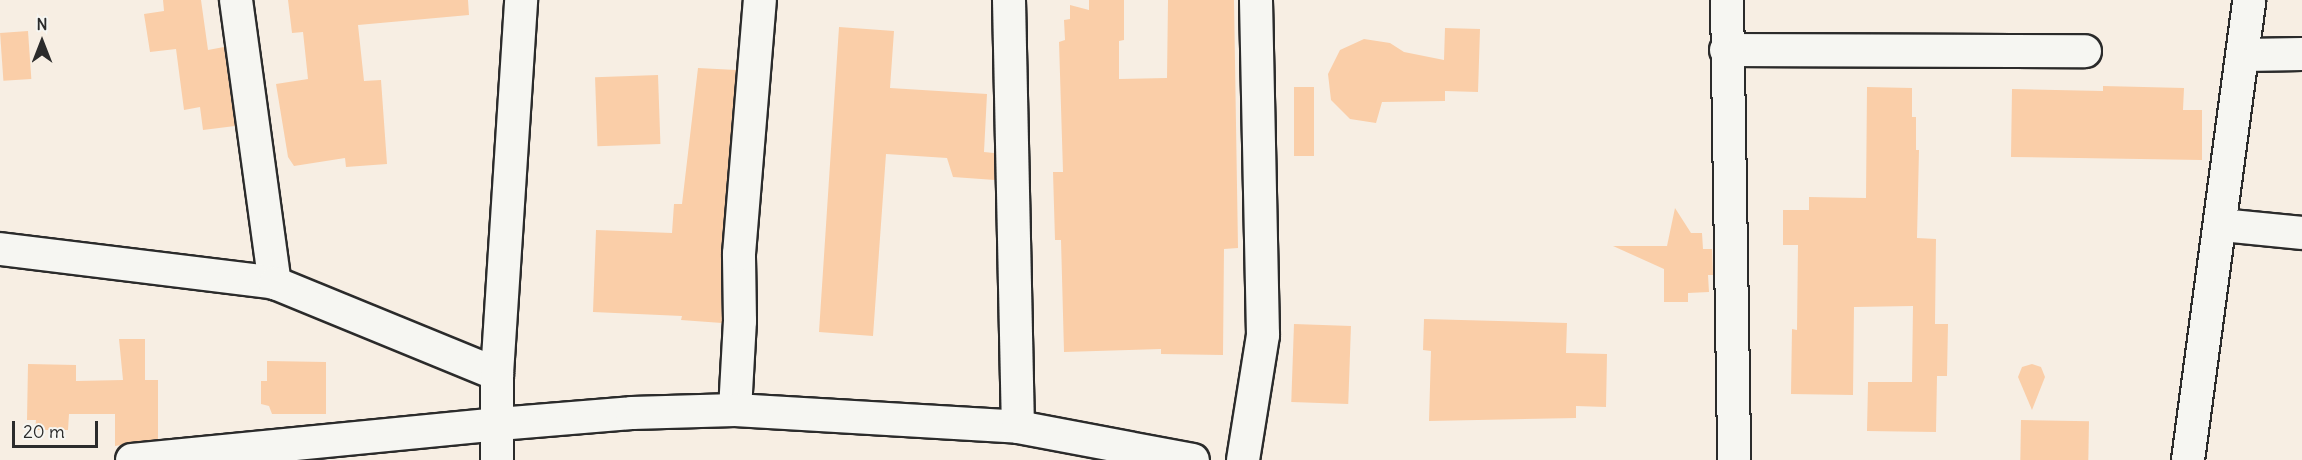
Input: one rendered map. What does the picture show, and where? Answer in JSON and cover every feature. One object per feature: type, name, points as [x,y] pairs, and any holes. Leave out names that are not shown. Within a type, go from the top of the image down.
[{"type":"street","points":[[236,0],[275,283]]},
{"type":"street","points":[[497,460],[500,424],[497,374],[521,0]]},
{"type":"street","points":[[735,410],[740,321],[739,254],[760,0]]},
{"type":"street","points":[[1009,0],[1018,427]]},
{"type":"street","points":[[1244,460],[1263,335],[1256,0]]},
{"type":"street","points":[[1727,0],[1734,460]]},
{"type":"street","points":[[2188,460],[2245,55],[2249,0]]},
{"type":"street","points":[[1726,50],[2085,51]]},
{"type":"street","points":[[2245,55],[2302,54]]},
{"type":"street","points":[[2221,225],[2302,233]]},
{"type":"street","points":[[0,249],[275,283],[497,374]]},
{"type":"street","points":[[132,460],[632,413],[735,410],[1018,427],[1192,460]]},
{"type":"building","points":[[163,0],[201,0],[208,50],[224,47],[235,126],[203,130],[200,107],[184,110],[176,49],[150,52],[144,14],[164,11]]},
{"type":"building","points":[[288,0],[468,0],[469,15],[358,25],[364,81],[381,80],[387,164],[346,167],[345,158],[294,166],[288,157],[276,84],[308,79],[303,32],[292,33]]},
{"type":"building","points":[[1089,0],[1124,0],[1124,40],[1119,41],[1119,79],[1167,78],[1168,0],[1234,0],[1238,248],[1224,249],[1223,355],[1161,354],[1161,349],[1064,352],[1061,240],[1055,240],[1053,172],[1063,172],[1059,42],[1065,40],[1064,20],[1070,19],[1070,5],[1089,10]]},
{"type":"building","points":[[839,27],[894,31],[890,88],[987,94],[984,152],[994,153],[995,180],[953,177],[947,158],[886,154],[873,336],[819,332]]},
{"type":"building","points":[[1445,28],[1480,29],[1478,92],[1445,91],[1445,101],[1382,102],[1376,123],[1350,119],[1331,100],[1328,74],[1340,50],[1364,39],[1390,43],[1404,52],[1444,60]]},
{"type":"building","points":[[28,31],[31,79],[3,81],[0,33]]},
{"type":"building","points":[[698,68],[736,70],[721,253],[722,323],[681,320],[682,316],[593,312],[596,230],[672,233],[674,204],[682,204]]},
{"type":"building","points":[[658,75],[660,144],[597,146],[595,77]]},
{"type":"building","points":[[2103,86],[2184,88],[2183,110],[2202,110],[2202,160],[2011,157],[2012,89],[2103,91]]},
{"type":"building","points":[[1294,87],[1314,87],[1314,156],[1294,156]]},
{"type":"building","points":[[1867,87],[1912,88],[1912,117],[1916,117],[1916,150],[1919,150],[1917,238],[1936,239],[1935,324],[1948,324],[1947,376],[1937,376],[1936,432],[1867,431],[1868,382],[1912,382],[1913,306],[1854,307],[1853,395],[1791,394],[1792,329],[1797,330],[1798,245],[1783,245],[1783,210],[1809,210],[1809,197],[1866,198]]},
{"type":"building","points":[[1675,208],[1691,233],[1702,233],[1703,249],[1712,249],[1713,275],[1708,275],[1709,292],[1688,293],[1688,302],[1664,302],[1664,269],[1613,246],[1667,246]]},
{"type":"building","points":[[1424,319],[1567,323],[1566,353],[1607,354],[1606,407],[1576,406],[1576,418],[1429,421],[1431,351],[1423,350]]},
{"type":"building","points":[[1294,324],[1351,326],[1348,404],[1291,402]]},
{"type":"building","points":[[119,339],[145,339],[145,380],[158,380],[158,439],[115,446],[115,414],[69,414],[68,430],[35,430],[36,420],[27,420],[28,364],[76,365],[76,381],[123,380]]},
{"type":"building","points":[[267,361],[326,362],[326,414],[272,414],[269,406],[261,404],[261,381],[267,381]]},
{"type":"building","points":[[2032,364],[2041,367],[2045,377],[2032,410],[2018,377],[2022,367]]},
{"type":"building","points":[[2021,420],[2089,421],[2088,460],[2020,460]]}]
